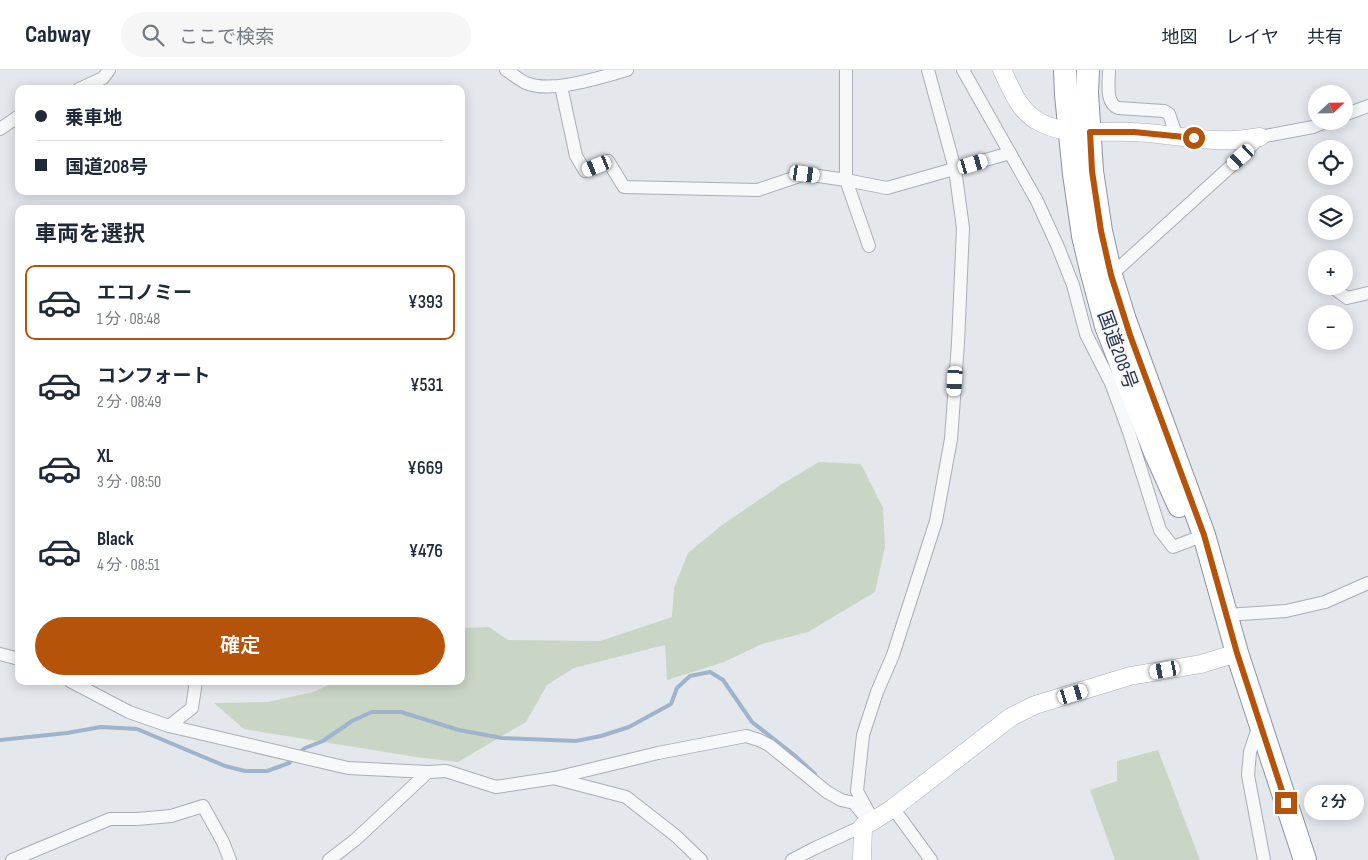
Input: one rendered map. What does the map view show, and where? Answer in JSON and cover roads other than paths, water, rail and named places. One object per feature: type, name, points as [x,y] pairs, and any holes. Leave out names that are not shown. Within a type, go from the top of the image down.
[{"type":"highway","name":"国道208号","points":[[1065,70],[1066,95],[1092,171],[1101,231],[1111,275],[1128,329],[1204,535],[1237,653],[1305,860]]},
{"type":"highway","name":"国道208号","points":[[1088,70],[1087,93],[1074,174],[1096,330],[1154,450],[1226,615]]},
{"type":"street","points":[[88,85],[103,78],[109,70]]},
{"type":"street","points":[[506,70],[526,84],[540,86],[560,86],[627,70]]},
{"type":"street","points":[[846,70],[846,180],[869,246]]},
{"type":"street","points":[[870,823],[858,791],[863,735],[877,692],[893,655],[936,521],[951,439],[958,343],[963,228],[955,169],[928,70]]},
{"type":"street","points":[[963,70],[1037,201],[1073,285],[1096,330]]},
{"type":"street","points":[[1002,70],[1024,112],[1046,126],[1080,132],[1134,132],[1177,137],[1233,140],[1308,128]]},
{"type":"street","points":[[1109,70],[1109,94],[1114,106],[1118,108],[1164,111],[1169,114],[1177,137]]},
{"type":"street","points":[[560,86],[576,156],[585,171],[608,162],[624,187],[758,190],[805,174],[887,188],[1010,153]]},
{"type":"street","points":[[1353,112],[1368,106]]},
{"type":"street","points":[[0,129],[15,119]]},
{"type":"street","points":[[1111,275],[1241,157],[1260,137]]},
{"type":"street","points":[[1343,295],[1347,298],[1368,293]]},
{"type":"street","points":[[1226,615],[1286,611],[1325,602],[1368,583]]},
{"type":"street","points":[[792,860],[870,823],[893,808],[1011,717],[1035,705],[1130,676],[1200,664],[1237,653]]},
{"type":"street","points":[[0,654],[15,656]]},
{"type":"street","points":[[78,685],[129,712],[169,726],[348,768],[428,772],[446,770],[496,787],[555,778],[658,753],[746,736],[769,745],[827,792],[841,800],[854,803],[870,823]]},
{"type":"street","points":[[169,726],[192,708],[195,685]]},
{"type":"street","points":[[1260,723],[1250,752],[1248,775],[1264,860]]},
{"type":"street","points":[[330,860],[355,840],[428,772]]},
{"type":"street","points":[[555,778],[626,797],[676,836],[701,860]]},
{"type":"street","points":[[12,860],[110,819],[171,816],[203,806],[223,842],[230,860]]},
{"type":"street","points":[[893,808],[931,860]]},
{"type":"street","points":[[862,860],[863,826],[870,823]]},
{"type":"waterway","points":[[299,753],[305,748],[323,741],[352,721],[372,712],[401,712],[459,730],[502,738],[576,741],[601,736],[629,727],[671,704],[677,688],[690,676],[710,672],[723,680],[752,722],[815,774]]},
{"type":"waterway","points":[[0,740],[67,733],[101,727],[137,729],[225,766],[245,771],[267,771],[289,763],[294,758]]}]
